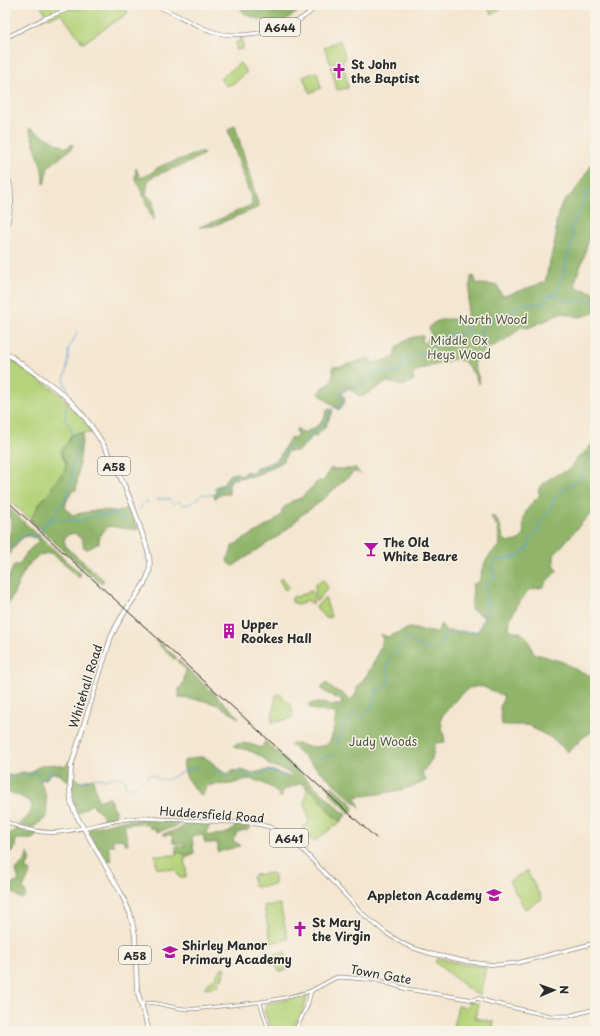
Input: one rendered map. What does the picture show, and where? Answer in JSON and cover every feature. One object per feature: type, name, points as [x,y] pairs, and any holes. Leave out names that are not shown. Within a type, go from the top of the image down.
[{"type":"highway","name":"Whitehall Road","points":[[5,352],[70,401],[85,418],[99,438],[110,457],[135,510],[149,559],[149,570],[146,581],[119,621],[111,637],[72,766],[70,790],[70,802],[83,828],[121,893],[130,913],[135,935],[137,990],[149,1031]]},
{"type":"main road","points":[[5,38],[45,18],[80,5]]},
{"type":"main road","name":"A644","points":[[155,5],[212,31],[230,35],[261,33],[290,25],[301,19],[319,5]]},
{"type":"main road","name":"Huddersfield Road","points":[[5,821],[18,826],[47,832],[58,832],[83,828],[122,818],[252,824],[270,827],[286,836],[363,914],[402,944],[432,954],[469,962],[493,965],[513,964],[595,943]]},
{"type":"main road","name":"Town Gate","points":[[311,991],[335,978],[344,977],[377,980],[407,989],[474,1000],[477,998],[550,1016],[564,1016],[595,1009]]},
{"type":"main road","points":[[295,1031],[307,1006],[311,991]]},
{"type":"street","points":[[5,167],[11,186],[12,202],[5,240]]},
{"type":"street","name":"Town Gate","points":[[140,1004],[153,1002],[191,1009],[260,1003],[288,998],[311,991]]},
{"type":"street","points":[[260,1003],[269,1031]]},
{"type":"green space","points":[[40,5],[73,5],[72,6],[75,9],[90,5],[124,5],[128,13],[83,43],[61,14],[49,18]]},
{"type":"green space","points":[[239,5],[305,5],[283,21],[275,23],[246,14]]},
{"type":"green space","points":[[485,5],[507,5],[492,14]]},
{"type":"green space","points":[[240,37],[242,37],[243,49],[236,50],[236,42],[240,42]]},
{"type":"green space","points":[[340,40],[346,59],[331,64],[324,47]]},
{"type":"green space","points":[[240,63],[247,72],[236,82],[226,86],[220,79]]},
{"type":"green space","points":[[344,63],[348,88],[337,90],[331,67]]},
{"type":"green space","points":[[317,72],[321,88],[310,93],[303,77]]},
{"type":"green space","points":[[235,125],[259,207],[213,226],[199,227],[253,204],[228,130]]},
{"type":"green space","points":[[29,128],[66,148],[72,144],[73,145],[71,149],[48,167],[44,184],[41,165]]},
{"type":"green space","points":[[199,152],[203,152],[204,154],[190,162],[154,176],[148,181],[146,194],[153,201],[154,222],[135,177],[136,168],[140,178],[148,175],[159,167]]},
{"type":"green space","points":[[595,159],[595,234],[592,233],[588,242],[575,287],[595,293],[595,313],[579,317],[563,313],[528,328],[521,327],[508,338],[480,355],[474,364],[480,383],[478,384],[476,377],[464,361],[454,359],[419,370],[412,375],[414,380],[403,386],[387,382],[361,397],[348,388],[342,393],[345,398],[345,402],[339,410],[319,394],[323,387],[330,384],[333,376],[333,366],[339,367],[369,358],[374,363],[394,358],[396,349],[401,343],[408,339],[423,336],[422,343],[425,344],[431,335],[429,327],[437,321],[447,319],[468,321],[467,313],[471,277],[474,276],[477,284],[497,285],[502,296],[545,282],[556,236],[556,222],[561,205],[577,188]]},
{"type":"green space","points":[[5,355],[57,392],[80,414],[93,433],[77,433],[74,466],[34,522],[5,497]]},
{"type":"green space","points":[[330,409],[333,411],[325,427],[315,437],[312,436],[309,441],[298,451],[288,451],[281,463],[254,476],[231,480],[229,485],[229,494],[222,494],[215,498],[214,495],[217,490],[214,489],[217,486],[224,484],[229,476],[238,473],[244,476],[245,472],[249,471],[251,473],[255,471],[256,468],[278,459],[290,438],[298,437],[296,432],[297,428],[303,433],[313,429],[319,425],[324,419],[327,410]]},
{"type":"green space","points":[[83,433],[76,490],[73,490],[65,507],[72,515],[101,510],[118,512],[129,507],[139,530],[109,526],[99,536],[99,543],[88,549],[84,548],[82,539],[74,533],[67,535],[64,540],[66,547],[104,580],[101,584],[30,520],[42,500],[51,492],[55,481],[64,473],[66,463],[62,456],[61,450],[68,442],[71,435]]},
{"type":"green space","name":"Judy Woods","points":[[595,441],[595,512],[587,517],[554,555],[554,563],[557,571],[543,587],[529,590],[515,609],[509,626],[510,630],[525,635],[533,653],[563,662],[582,673],[595,677],[595,730],[585,736],[568,752],[553,739],[527,725],[502,725],[500,707],[504,696],[481,686],[469,688],[459,696],[442,716],[441,721],[445,742],[435,743],[432,759],[422,773],[426,780],[412,787],[355,797],[360,807],[290,744],[293,743],[318,747],[327,744],[330,741],[336,715],[334,713],[311,709],[308,704],[316,703],[341,705],[342,701],[328,694],[321,688],[327,683],[331,688],[343,694],[350,701],[356,694],[357,688],[375,660],[383,640],[380,634],[388,637],[409,628],[437,633],[441,624],[446,631],[478,632],[484,617],[471,609],[472,585],[474,583],[479,583],[485,562],[491,553],[500,546],[498,528],[491,517],[495,517],[500,525],[504,540],[514,542],[519,539],[524,535],[524,517],[528,509],[540,495],[538,490],[543,484],[554,476],[570,468],[575,459],[582,455]]},
{"type":"green space","points":[[355,467],[361,475],[358,472],[354,472],[316,505],[300,516],[280,535],[233,566],[228,563],[227,560],[232,546],[274,521],[282,514],[282,509],[292,501],[301,498],[319,480],[321,482],[325,479],[330,469],[352,469]]},
{"type":"green space","points":[[5,505],[81,574],[79,578],[51,553],[42,555],[34,559],[28,566],[5,609],[5,586],[14,565],[19,565],[27,552],[39,541],[38,538],[29,536],[21,539],[5,562],[5,549],[10,534],[11,522]]},
{"type":"green space","points":[[283,578],[289,587],[285,590],[279,580]]},
{"type":"green space","points":[[324,580],[328,588],[316,602],[315,585]]},
{"type":"green space","points":[[312,591],[314,595],[313,604],[307,600],[299,605],[292,602],[292,598],[295,596],[297,597],[302,594],[304,595]]},
{"type":"green space","points":[[325,597],[331,617],[325,618],[316,607]]},
{"type":"green space","points":[[155,639],[177,658],[174,659],[155,641]]},
{"type":"green space","points":[[178,660],[239,718],[218,705],[202,700],[179,698],[179,688],[183,684],[186,670],[178,662]]},
{"type":"green space","points":[[276,695],[281,695],[291,705],[293,713],[292,718],[272,723],[272,717]]},
{"type":"green space","points":[[265,741],[346,815],[341,821],[330,813],[317,795],[301,783],[282,791],[282,797],[279,797],[275,791],[266,785],[248,779],[232,784],[207,786],[202,796],[191,785],[186,776],[184,761],[200,757],[211,761],[220,770],[227,774],[232,771],[242,770],[250,773],[270,770],[290,777],[292,775],[269,765],[258,755],[244,749],[234,747],[234,745],[245,743],[262,748]]},
{"type":"green space","points":[[72,758],[68,782],[59,774],[52,773],[46,779],[40,780],[46,796],[47,817],[32,828],[19,825],[27,818],[32,806],[31,802],[5,791],[5,774],[14,776],[20,772],[31,773],[43,765],[65,766]]},
{"type":"green space","points":[[73,775],[79,782],[93,778],[98,801],[109,797],[116,817],[101,821],[104,817],[92,804],[78,813],[73,794]]},
{"type":"green space","points":[[306,786],[317,795],[330,813],[341,821],[315,841],[309,839],[302,827],[308,824],[305,804],[307,791]]},
{"type":"green space","points":[[332,786],[352,804],[353,809],[350,813],[329,793]]},
{"type":"green space","points":[[140,819],[179,823],[177,826],[157,832],[156,829],[140,823],[124,825],[128,844],[125,844],[122,839],[112,840],[114,846],[108,847],[112,860],[105,862],[88,832],[89,829],[119,821]]},
{"type":"green space","points":[[186,822],[210,823],[207,833],[208,835],[228,833],[236,825],[249,826],[250,828],[247,831],[244,830],[236,833],[236,836],[233,839],[235,843],[238,843],[240,846],[218,852],[218,843],[205,843],[203,835],[192,836],[194,853],[186,857],[182,853],[176,852],[176,846],[183,847],[186,845],[173,843],[173,835],[163,834],[180,829]]},
{"type":"green space","points":[[18,828],[27,832],[40,833],[32,839],[18,839],[15,842],[16,847],[12,852],[5,852],[5,837]]},
{"type":"green space","points":[[176,852],[182,853],[186,857],[184,862],[187,869],[186,878],[180,878],[175,870],[157,868],[155,854],[157,856],[176,855]]},
{"type":"green space","points":[[28,853],[29,857],[31,858],[26,869],[31,871],[23,889],[26,893],[24,898],[21,899],[5,886],[5,884],[8,886],[19,881],[16,870],[25,861]]},
{"type":"green space","points":[[527,871],[542,899],[525,909],[509,881]]},
{"type":"green space","points":[[272,873],[274,875],[274,885],[254,886],[252,877],[254,875]]},
{"type":"green space","points":[[280,904],[288,939],[271,943],[264,906]]},
{"type":"green space","points":[[286,952],[287,970],[279,971],[277,969],[275,954]]},
{"type":"green space","points":[[437,959],[486,967],[480,996],[472,992],[435,962]]},
{"type":"green space","points":[[223,967],[225,968],[222,980],[220,981],[216,975]]},
{"type":"green space","points":[[214,978],[219,984],[214,987],[205,988],[205,986]]},
{"type":"green space","points":[[304,995],[307,998],[303,1010],[292,1031],[272,1031],[264,1011],[267,1004]]},
{"type":"green space","points":[[468,1001],[478,1004],[475,1018],[494,1022],[492,1031],[452,1031],[458,1006],[467,1008]]},
{"type":"waterway","points":[[262,8],[278,8],[287,5]]},
{"type":"waterway","points":[[554,295],[559,288],[559,282],[563,277],[566,261],[572,245],[571,241],[575,237],[569,232],[573,231],[572,225],[575,223],[577,214],[586,202],[584,201],[587,195],[585,193],[592,191],[592,186],[595,183]]},
{"type":"waterway","points":[[299,444],[309,439],[313,432],[324,423],[331,414],[330,411],[332,409],[340,406],[343,402],[340,394],[348,386],[363,385],[376,374],[386,371],[394,373],[402,370],[404,366],[402,364],[403,363],[420,353],[431,351],[443,337],[453,334],[460,335],[466,326],[473,336],[480,337],[482,335],[480,330],[493,317],[497,317],[500,312],[507,314],[512,313],[514,312],[512,307],[517,308],[527,302],[534,306],[533,302],[543,304],[545,299],[550,295],[557,296],[562,300],[583,300],[595,302]]},
{"type":"waterway","points":[[66,392],[67,386],[64,385],[64,379],[68,365],[68,349],[77,332]]},
{"type":"waterway","points":[[47,522],[54,516],[60,505],[64,504],[66,495],[69,493],[69,488],[72,482],[73,462],[76,458],[78,440],[73,436],[69,425],[64,420],[66,416],[66,405]]},
{"type":"waterway","points":[[157,499],[169,499],[174,504],[179,501],[184,505],[192,502],[202,494],[213,495],[218,491],[218,488],[226,486],[232,477],[241,477],[246,473],[248,475],[253,475],[256,469],[262,469],[271,465],[279,459],[288,446],[293,446]]},
{"type":"waterway","points":[[337,745],[337,739],[342,733],[343,725],[352,716],[356,715],[363,719],[373,702],[375,690],[381,690],[388,685],[391,675],[387,673],[388,663],[393,654],[405,640],[407,639],[426,649],[430,649],[440,647],[442,637],[452,632],[472,632],[479,630],[487,610],[486,581],[495,579],[496,577],[492,569],[495,561],[497,559],[506,559],[521,555],[523,550],[527,549],[530,545],[531,538],[538,531],[540,523],[552,508],[552,501],[583,475],[585,466],[595,448]]},
{"type":"waterway","points":[[139,510],[145,501],[148,503]]},
{"type":"waterway","points":[[5,557],[18,539],[29,534],[32,538],[39,534],[43,529],[42,525],[44,523],[61,519],[76,521],[98,515],[104,516],[117,514],[120,519],[127,517]]},
{"type":"waterway","points":[[316,761],[319,758],[335,754]]},
{"type":"waterway","points":[[211,765],[224,776],[229,777],[236,772],[255,776],[270,771],[287,777]]},
{"type":"waterway","points":[[79,783],[98,778],[107,780],[111,777],[116,777],[125,779],[125,785],[135,787],[148,775],[154,775],[163,780],[196,767]]},
{"type":"waterway","points":[[5,777],[12,779],[20,773],[29,776],[35,771],[41,779],[48,776],[46,771],[50,770],[60,773]]},
{"type":"railway","points":[[5,499],[376,838]]},
{"type":"place","name":"St John the Baptist","points":[[339,71]]},
{"type":"place","name":"The Old White Beare","points":[[371,549]]},
{"type":"place","name":"Upper Rookes Hall","points":[[229,631]]},
{"type":"place","name":"Appleton Academy","points":[[494,895]]},
{"type":"place","name":"St Mary the Virgin","points":[[300,929]]},
{"type":"place","name":"Shirley Manor Primary Academy","points":[[170,952]]},
{"type":"park label","name":"North Wood","points":[[493,319]]},
{"type":"park label","name":"Middle Ox Heys Wood","points":[[459,347]]}]
